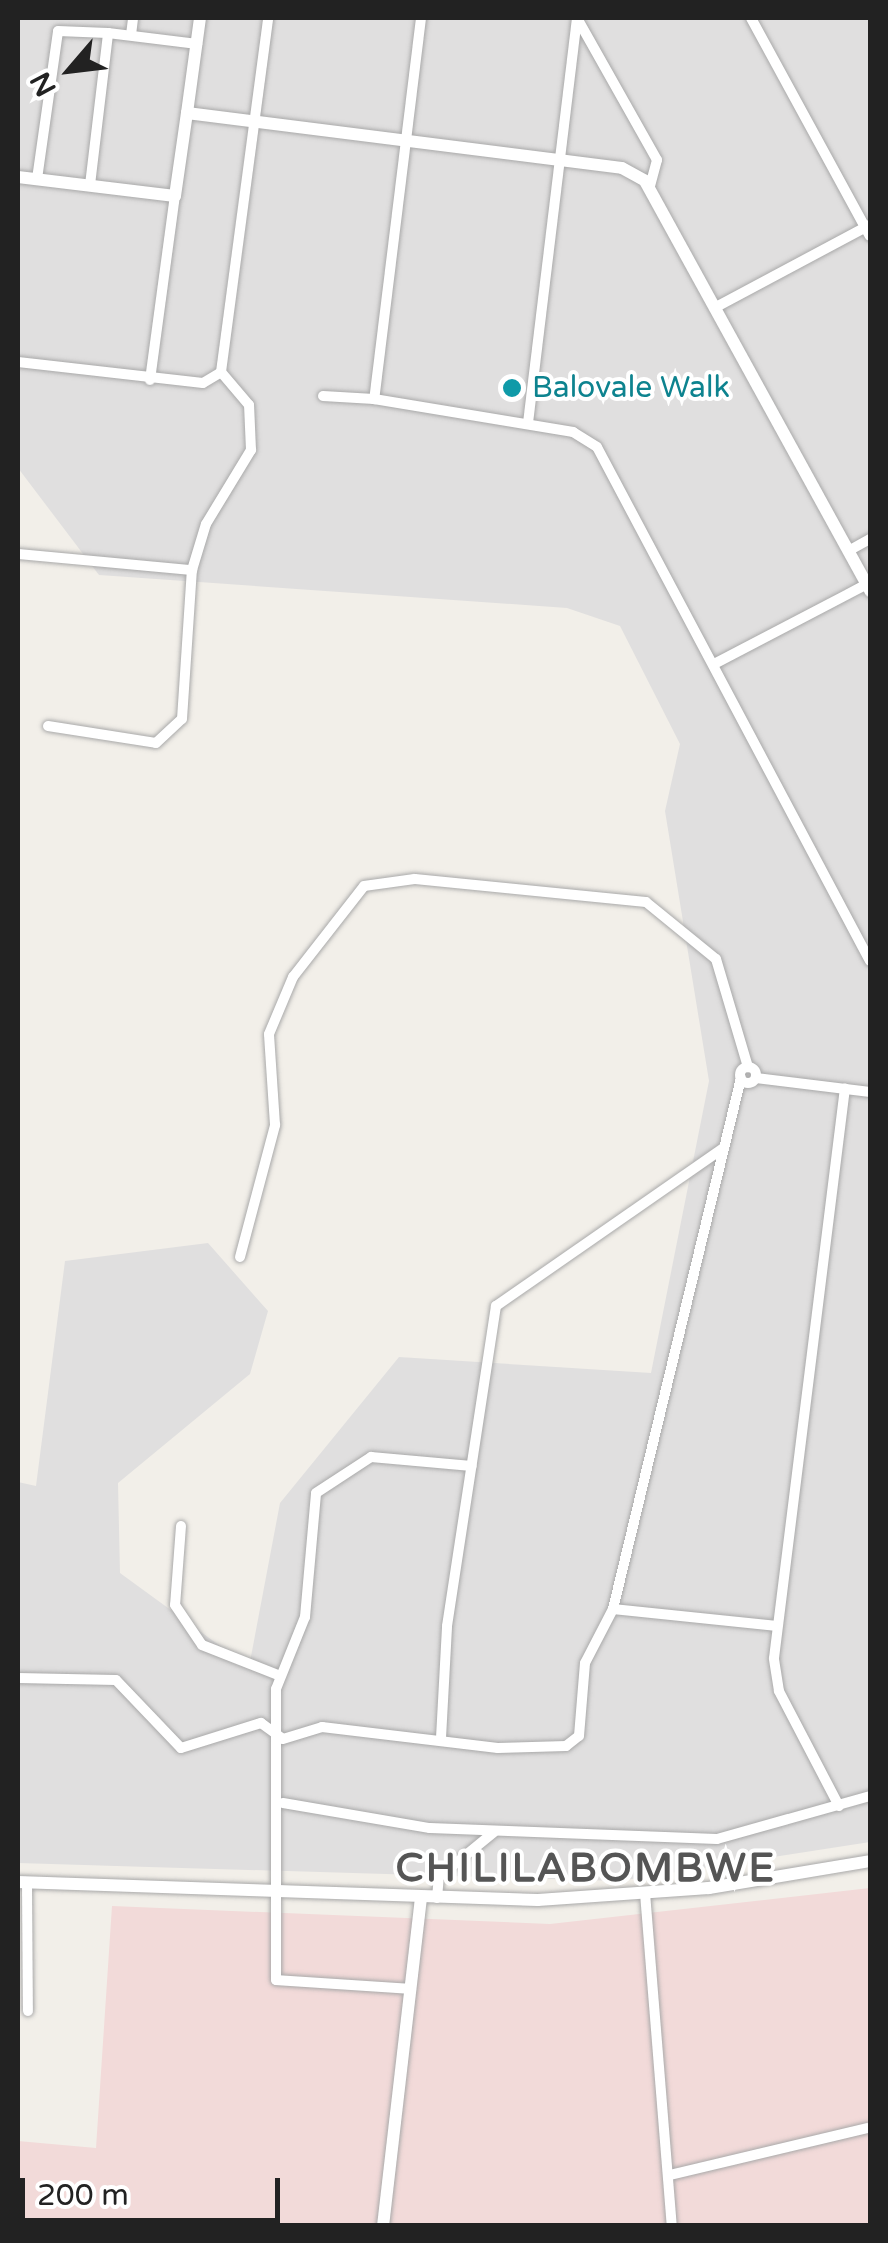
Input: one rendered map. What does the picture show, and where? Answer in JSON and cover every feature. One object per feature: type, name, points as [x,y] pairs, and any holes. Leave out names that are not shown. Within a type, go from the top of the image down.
[{"type":"street","points":[[131,35],[133,18]]},
{"type":"street","points":[[150,380],[200,18]]},
{"type":"street","points":[[48,726],[156,743],[182,719],[192,570],[206,524],[251,450],[250,405],[221,372],[268,18]]},
{"type":"street","points":[[374,399],[421,18]]},
{"type":"street","points":[[528,423],[577,18]]},
{"type":"street","points":[[577,18],[658,160],[650,187]]},
{"type":"street","points":[[718,306],[869,230],[751,18]]},
{"type":"street","points":[[37,179],[58,30],[196,44]]},
{"type":"street","points":[[90,186],[108,33]]},
{"type":"street","points":[[188,112],[622,168],[650,187],[869,588],[716,662]]},
{"type":"street","points":[[18,177],[175,196]]},
{"type":"street","points":[[18,362],[203,383],[221,372]]},
{"type":"street","points":[[324,396],[374,399],[528,423],[582,435],[603,453],[870,961]]},
{"type":"street","points":[[850,550],[870,539]]},
{"type":"street","points":[[18,554],[192,570]]},
{"type":"street","points":[[240,1257],[275,1125],[269,1034],[293,976],[364,886],[414,878],[646,902],[716,959],[748,1068],[756,1078]]},
{"type":"street","points":[[283,1739],[322,1727],[441,1738],[498,1748],[574,1743],[585,1663],[613,1609],[741,1078],[748,1068]]},
{"type":"street","points":[[741,1078],[870,1092]]},
{"type":"street","points":[[839,1806],[779,1691],[777,1626],[844,1088]]},
{"type":"street","points":[[441,1738],[472,1466],[504,1296],[724,1148]]},
{"type":"street","points":[[411,1990],[276,1980],[276,1890],[283,1803],[278,1675],[304,1617],[316,1493],[371,1457],[472,1466]]},
{"type":"street","points":[[182,1526],[175,1605],[202,1646],[278,1675]]},
{"type":"street","points":[[613,1609],[777,1626]]},
{"type":"street","points":[[18,1678],[116,1680],[180,1748],[261,1724],[283,1739]]},
{"type":"street","points":[[283,1803],[494,1832],[717,1839],[870,1796]]},
{"type":"street","points":[[437,1898],[438,1877],[494,1832]]},
{"type":"street","points":[[28,2011],[22,1882],[437,1898],[645,1893],[870,1860]]},
{"type":"street","points":[[645,1893],[672,2226]]},
{"type":"street","points":[[383,2226],[421,1897]]},
{"type":"street","points":[[670,2175],[867,2128]]},
{"type":"shaded area","points":[[18,18],[870,18],[870,1842],[619,1881],[18,1863],[18,1482],[36,1486],[65,1261],[208,1243],[268,1311],[250,1374],[118,1483],[120,1573],[249,1667],[280,1503],[399,1357],[651,1373],[709,1081],[665,811],[680,744],[620,626],[567,608],[99,575],[18,468]]},
{"type":"shaded area","points":[[870,1888],[870,2225],[18,2225],[18,2141],[96,2148],[112,1906],[550,1924]]},
{"type":"place","name":"Balovale Walk","points":[[512,388]]},
{"type":"district","name":"CHILILABOMBWE","points":[[586,1868]]}]
